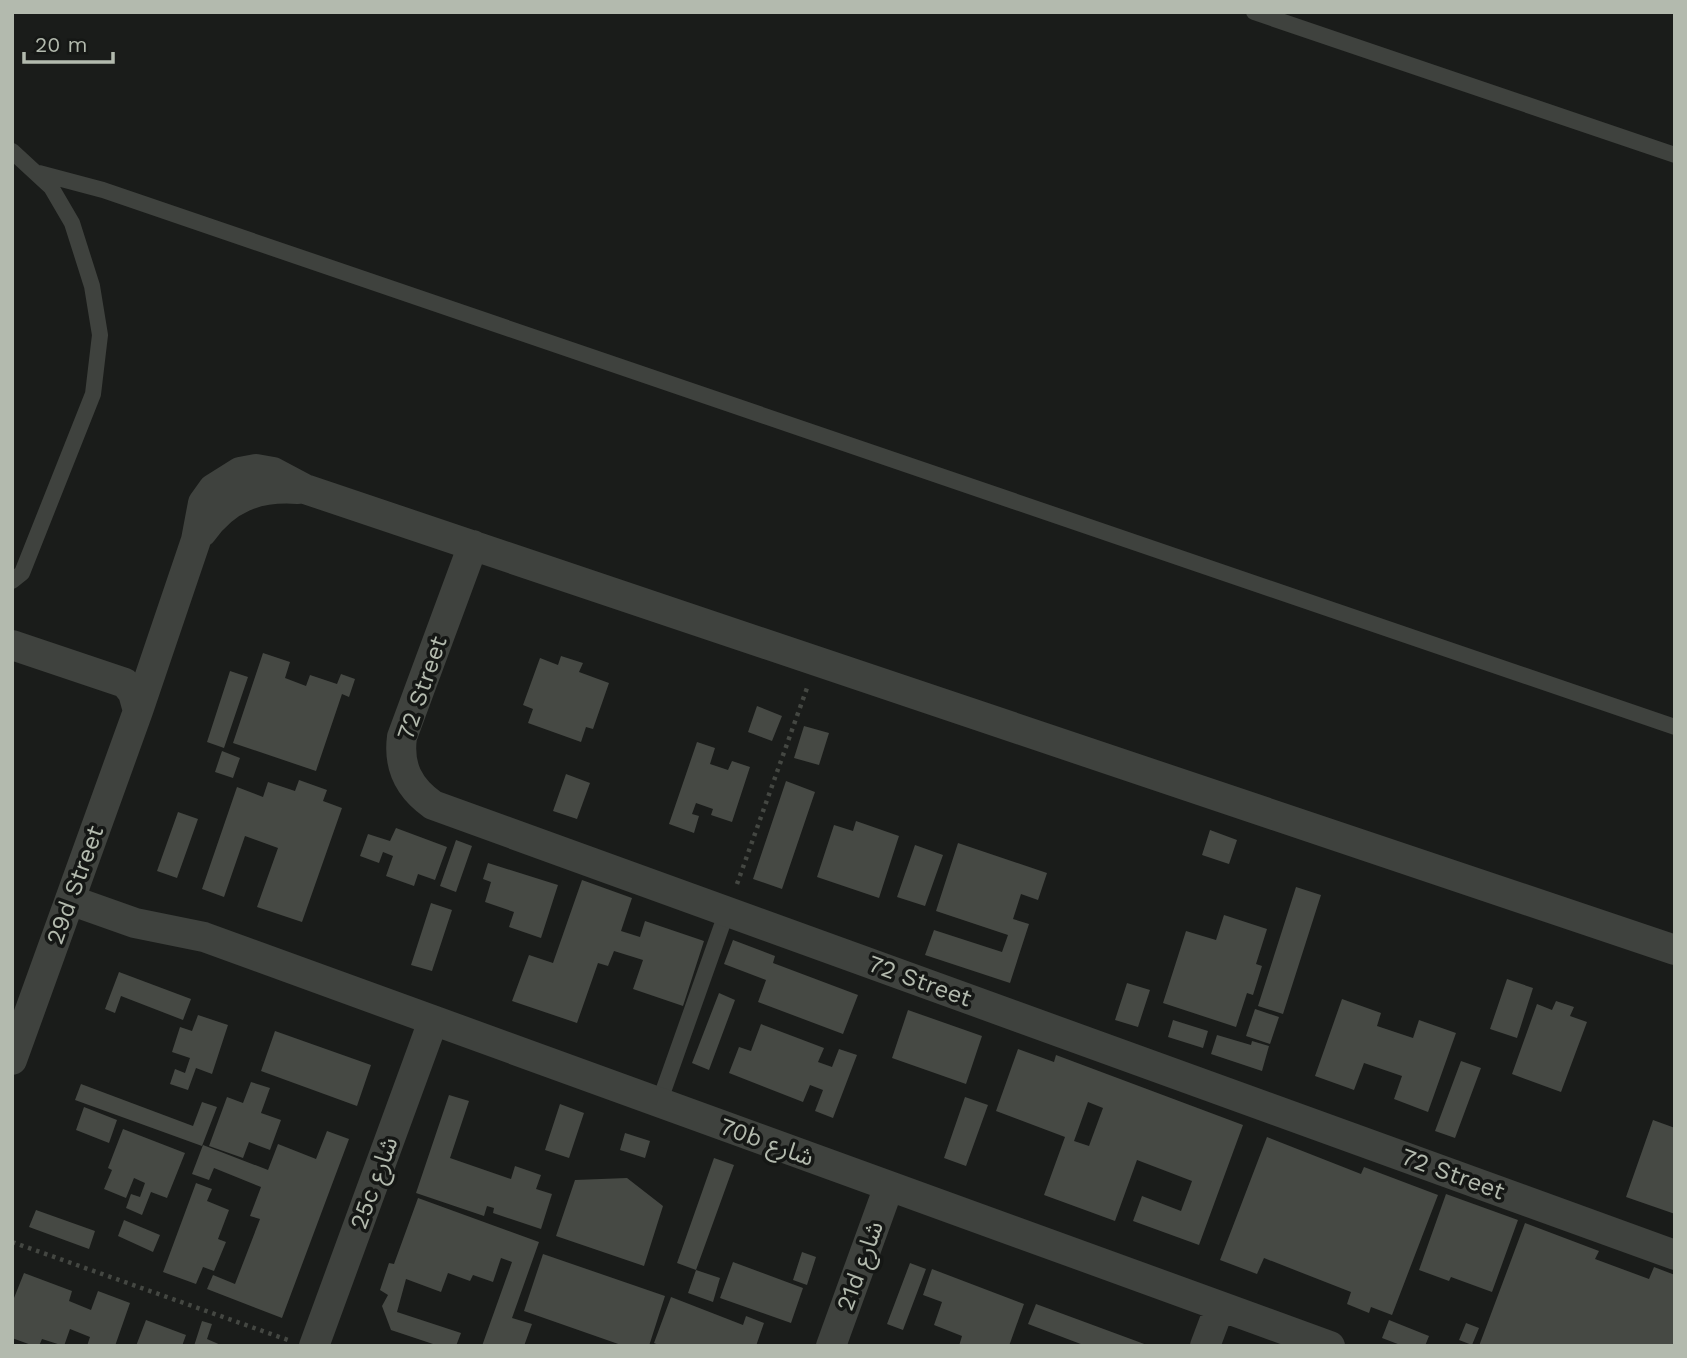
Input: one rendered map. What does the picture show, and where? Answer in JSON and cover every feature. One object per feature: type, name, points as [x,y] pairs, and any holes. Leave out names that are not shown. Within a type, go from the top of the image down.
[{"type":"street","name":"29d Street","points":[[12,1060],[196,540],[211,520],[242,496],[261,490],[305,489],[472,545]]},
{"type":"street","points":[[472,545],[1675,950]]},
{"type":"street","name":"72 Street","points":[[472,545],[402,737],[401,761],[411,786],[433,805],[1675,1255]]},
{"type":"street","points":[[12,645],[125,683],[137,706]]},
{"type":"street","name":"70b شارع","points":[[73,891],[135,923],[204,937],[1330,1346]]},
{"type":"street","name":"25c شارع","points":[[316,1343],[433,1021]]},
{"type":"street","name":"21d شارع","points":[[831,1346],[889,1186]]},
{"type":"street","points":[[1205,1346],[1220,1306]]},
{"type":"lane","points":[[1254,12],[1675,155]]},
{"type":"lane","points":[[12,150],[39,173],[62,204],[78,243],[97,310],[100,355],[88,407],[22,573],[12,581]]},
{"type":"lane","points":[[39,173],[103,190],[1675,727]]},
{"type":"lane","points":[[659,1103],[727,911]]},
{"type":"path","points":[[727,911],[817,662]]},
{"type":"path","points":[[12,1242],[316,1343]]},
{"type":"building","points":[[263,653],[290,662],[285,678],[306,686],[310,675],[337,684],[341,674],[355,679],[349,697],[342,694],[316,771],[233,743]]},
{"type":"building","points":[[561,656],[583,663],[579,672],[609,683],[593,729],[586,727],[581,742],[528,723],[533,709],[523,705],[540,658],[558,665]]},
{"type":"building","points":[[230,671],[248,677],[224,748],[207,742]]},
{"type":"building","points":[[757,706],[782,716],[772,741],[748,732]]},
{"type":"building","points":[[804,726],[829,733],[819,765],[794,758]]},
{"type":"building","points":[[697,742],[715,748],[710,764],[728,770],[732,761],[750,767],[732,822],[711,815],[713,809],[696,803],[692,814],[699,816],[694,833],[669,824]]},
{"type":"building","points":[[222,751],[240,758],[233,778],[215,772]]},
{"type":"building","points":[[566,774],[590,783],[577,819],[553,811]]},
{"type":"building","points":[[299,780],[327,790],[323,801],[342,808],[302,922],[257,907],[278,848],[245,836],[224,897],[202,889],[237,787],[263,797],[268,782],[295,791]]},
{"type":"building","points":[[786,781],[815,792],[782,889],[753,879]]},
{"type":"building","points":[[178,812],[198,819],[177,878],[157,871]]},
{"type":"building","points":[[856,821],[899,836],[879,898],[817,877],[834,825],[853,831]]},
{"type":"building","points":[[396,828],[447,847],[435,880],[418,874],[414,886],[386,876],[393,856],[383,852],[379,863],[360,856],[368,834],[390,841]]},
{"type":"building","points":[[1210,830],[1237,840],[1229,864],[1202,855]]},
{"type":"building","points":[[456,840],[472,846],[456,892],[440,886]]},
{"type":"building","points":[[958,843],[1047,873],[1038,900],[1021,894],[1013,919],[1029,924],[1010,983],[925,955],[934,930],[1002,952],[1008,935],[936,911]]},
{"type":"building","points":[[915,845],[943,855],[925,906],[897,897]]},
{"type":"building","points":[[488,863],[558,885],[541,938],[509,927],[514,912],[485,902],[491,882],[483,879]]},
{"type":"building","points":[[582,880],[632,898],[621,931],[640,937],[645,921],[704,941],[683,1006],[633,989],[643,960],[614,951],[608,966],[598,963],[577,1023],[512,1001],[529,955],[553,963]]},
{"type":"building","points":[[1296,887],[1321,895],[1283,1014],[1258,1006]]},
{"type":"building","points":[[431,903],[452,910],[432,971],[411,965]]},
{"type":"building","points":[[1224,915],[1267,929],[1256,964],[1262,966],[1253,995],[1247,993],[1236,1027],[1163,1003],[1186,931],[1216,940]]},
{"type":"building","points":[[733,940],[775,956],[773,963],[858,995],[843,1034],[758,1002],[766,980],[724,964]]},
{"type":"building","points":[[119,972],[191,999],[183,1020],[121,996],[115,1013],[105,1009]]},
{"type":"building","points":[[1507,979],[1533,988],[1517,1038],[1490,1029]]},
{"type":"building","points":[[1127,983],[1150,990],[1138,1027],[1115,1020]]},
{"type":"building","points":[[719,993],[735,1000],[709,1070],[692,1063]]},
{"type":"building","points":[[1342,999],[1381,1013],[1377,1026],[1413,1038],[1419,1020],[1456,1033],[1428,1112],[1394,1099],[1402,1076],[1364,1063],[1354,1090],[1315,1076]]},
{"type":"building","points":[[1556,1001],[1574,1007],[1570,1016],[1587,1022],[1561,1092],[1512,1074],[1537,1004],[1552,1010]]},
{"type":"building","points":[[1255,1009],[1279,1017],[1270,1044],[1246,1036]]},
{"type":"building","points":[[908,1010],[982,1036],[966,1084],[892,1058]]},
{"type":"building","points":[[198,1015],[228,1025],[212,1074],[196,1068],[188,1090],[170,1084],[175,1069],[185,1073],[190,1058],[172,1052],[180,1027],[192,1031]]},
{"type":"building","points":[[1173,1020],[1208,1031],[1203,1048],[1168,1037]]},
{"type":"building","points":[[761,1024],[824,1048],[818,1062],[832,1067],[839,1049],[857,1055],[833,1118],[815,1111],[823,1090],[810,1085],[803,1102],[729,1073],[739,1047],[751,1051]]},
{"type":"building","points":[[275,1031],[371,1065],[357,1106],[261,1071]]},
{"type":"building","points":[[1217,1035],[1251,1045],[1252,1041],[1269,1046],[1262,1071],[1211,1054]]},
{"type":"building","points":[[1018,1049],[1054,1062],[1056,1055],[1243,1125],[1199,1245],[1133,1221],[1142,1196],[1181,1211],[1192,1181],[1137,1160],[1115,1221],[1044,1195],[1065,1137],[996,1111]],"holes":[[[1088,1102],[1103,1108],[1089,1146],[1074,1141]]]},
{"type":"building","points":[[1461,1061],[1481,1068],[1455,1138],[1435,1131]]},
{"type":"building","points":[[251,1082],[270,1088],[261,1113],[281,1120],[270,1150],[249,1142],[243,1158],[209,1146],[227,1097],[243,1103]]},
{"type":"building","points":[[81,1084],[193,1126],[202,1102],[217,1107],[202,1146],[75,1100]]},
{"type":"building","points":[[449,1095],[469,1101],[450,1158],[511,1179],[515,1166],[541,1175],[536,1189],[552,1194],[541,1229],[493,1213],[494,1208],[487,1206],[484,1216],[416,1193]]},
{"type":"building","points":[[965,1097],[988,1105],[966,1166],[944,1158]]},
{"type":"building","points":[[560,1104],[584,1113],[569,1158],[545,1150]]},
{"type":"building","points":[[84,1107],[117,1120],[109,1143],[76,1130]]},
{"type":"building","points":[[1653,1120],[1675,1128],[1675,1214],[1626,1197]]},
{"type":"building","points":[[123,1129],[185,1153],[167,1198],[151,1192],[142,1215],[126,1208],[131,1194],[140,1197],[145,1183],[134,1178],[126,1198],[104,1189],[112,1170],[108,1168]]},
{"type":"building","points":[[327,1131],[349,1139],[282,1318],[207,1289],[213,1275],[235,1284],[260,1219],[250,1216],[261,1187],[214,1168],[209,1180],[192,1174],[203,1145],[268,1170],[278,1144],[316,1159]]},
{"type":"building","points":[[625,1133],[650,1141],[645,1158],[620,1150]]},
{"type":"building","points":[[1267,1137],[1361,1174],[1364,1167],[1438,1195],[1392,1315],[1371,1307],[1369,1313],[1347,1304],[1351,1292],[1264,1258],[1257,1274],[1220,1260]]},
{"type":"building","points":[[714,1158],[734,1165],[696,1270],[677,1263]]},
{"type":"building","points":[[627,1178],[663,1206],[644,1266],[556,1236],[575,1180]]},
{"type":"building","points":[[196,1183],[212,1189],[207,1201],[229,1210],[218,1239],[226,1242],[214,1271],[203,1267],[196,1284],[163,1272]]},
{"type":"building","points":[[1446,1194],[1518,1220],[1492,1292],[1451,1277],[1449,1281],[1419,1270]]},
{"type":"building","points":[[418,1198],[539,1242],[512,1318],[532,1324],[524,1346],[482,1346],[512,1262],[501,1258],[493,1282],[473,1275],[470,1281],[448,1273],[441,1292],[406,1279],[397,1312],[461,1333],[456,1346],[439,1346],[391,1330],[382,1306],[388,1295],[380,1290],[389,1263],[394,1264]]},
{"type":"building","points":[[36,1210],[95,1231],[89,1249],[29,1227]]},
{"type":"building","points":[[124,1220],[160,1235],[153,1252],[118,1236]]},
{"type":"building","points":[[1525,1223],[1599,1251],[1595,1259],[1649,1279],[1654,1267],[1675,1275],[1675,1346],[1479,1346]]},
{"type":"building","points":[[802,1252],[816,1257],[807,1285],[793,1280]]},
{"type":"building","points":[[543,1254],[665,1296],[649,1346],[624,1346],[524,1311]]},
{"type":"building","points":[[733,1262],[803,1288],[791,1323],[720,1298]]},
{"type":"building","points":[[910,1263],[926,1269],[903,1330],[887,1324]]},
{"type":"building","points":[[932,1269],[1024,1304],[1009,1346],[959,1346],[962,1336],[934,1325],[942,1302],[923,1295]]},
{"type":"building","points":[[696,1270],[720,1278],[713,1302],[688,1293]]},
{"type":"building","points":[[24,1273],[72,1291],[69,1301],[91,1310],[98,1291],[130,1303],[115,1346],[87,1346],[90,1337],[70,1329],[64,1346],[42,1339],[39,1346],[34,1346],[12,1338],[12,1303]]},
{"type":"building","points":[[671,1297],[743,1325],[746,1316],[764,1323],[756,1346],[661,1346],[654,1343]]},
{"type":"building","points":[[1036,1304],[1147,1346],[1086,1346],[1028,1324]]},
{"type":"building","points":[[146,1320],[186,1335],[182,1346],[136,1346]]},
{"type":"building","points":[[1389,1320],[1429,1336],[1425,1346],[1403,1346],[1382,1338]]},
{"type":"building","points":[[202,1321],[212,1324],[207,1339],[223,1346],[194,1346]]},
{"type":"building","points":[[1466,1323],[1479,1328],[1472,1345],[1459,1340]]}]
